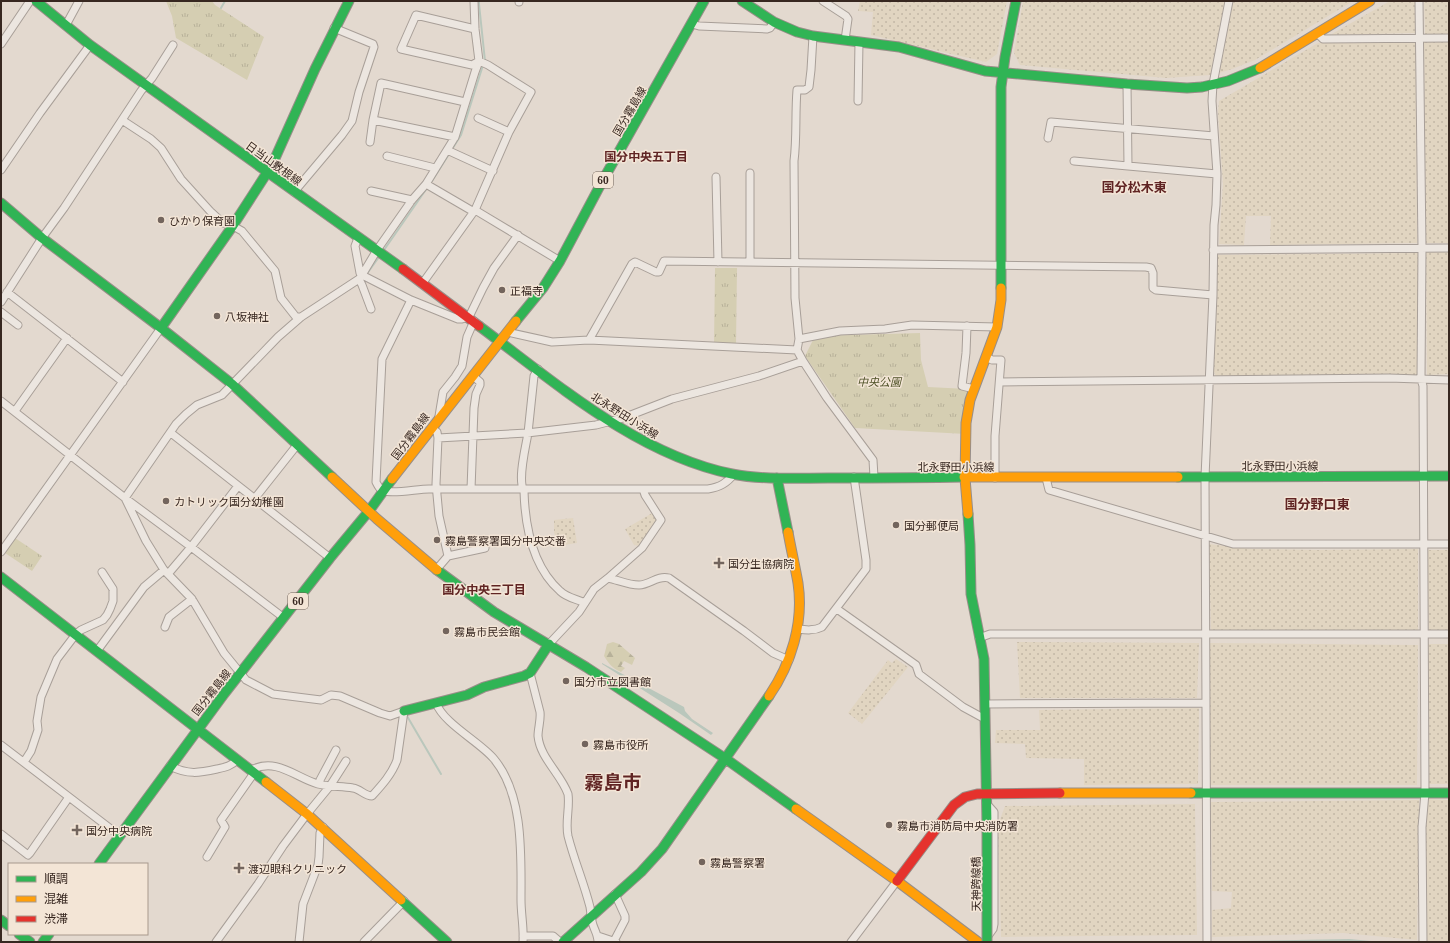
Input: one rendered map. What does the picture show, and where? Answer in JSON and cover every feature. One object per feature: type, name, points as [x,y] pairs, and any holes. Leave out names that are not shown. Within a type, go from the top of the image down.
[{"type":"street","points":[[1,44],[30,1]]},
{"type":"street","name":"日当山敷根線","points":[[36,1],[90,45],[268,172],[500,341]]},
{"type":"street","points":[[66,25],[79,1]]},
{"type":"street","points":[[1,552],[233,226],[268,172],[314,69],[348,1]]},
{"type":"street","points":[[371,309],[362,285],[364,277],[412,200],[429,185],[435,168],[451,151],[466,102],[483,62],[475,29],[474,1]]},
{"type":"street","name":"国分霧島線","points":[[100,863],[197,729],[330,558],[369,511],[439,418],[543,288],[560,262],[603,180],[704,1]]},
{"type":"street","points":[[742,1],[774,22],[797,32],[812,36],[899,47],[985,71],[1187,88],[1202,87],[1228,81],[1259,68],[1370,1]]},
{"type":"street","points":[[822,1],[846,16],[848,19],[845,40]]},
{"type":"street","name":"天神跨線橋","points":[[987,942],[986,704],[984,659],[971,594],[970,545],[965,478],[966,423],[970,400],[996,327],[1001,300],[1001,87],[1016,1]]},
{"type":"street","points":[[1207,941],[1206,477],[1213,295],[1213,250],[1217,174],[1212,101],[1213,84],[1229,1]]},
{"type":"street","points":[[1419,1],[1422,248],[1421,379],[1423,386],[1424,476],[1425,793],[1422,827],[1423,942]]},
{"type":"street","points":[[422,284],[474,211],[509,132],[531,92],[483,62],[472,65],[401,49],[416,15],[475,29]]},
{"type":"street","points":[[692,24],[699,26],[767,29],[770,28],[774,22]]},
{"type":"street","points":[[294,192],[352,121],[359,92],[374,47],[373,44],[334,28]]},
{"type":"street","points":[[1,30],[7,34]]},
{"type":"street","points":[[1317,33],[1323,39],[1449,38]]},
{"type":"street","points":[[812,36],[809,87],[805,90],[797,90],[794,161],[795,298],[799,339],[797,350],[827,398],[873,460],[874,477]]},
{"type":"street","points":[[858,101],[860,42]]},
{"type":"street","points":[[1,170],[40,112],[90,45]]},
{"type":"street","points":[[1,302],[42,238],[64,208],[173,45]]},
{"type":"street","points":[[370,142],[373,120],[382,83],[466,102]]},
{"type":"street","points":[[1127,84],[1128,166]]},
{"type":"street","points":[[478,118],[509,132]]},
{"type":"street","points":[[122,120],[151,139],[161,148],[181,179],[210,211],[223,223],[242,231],[275,272],[281,298],[296,317],[301,317]]},
{"type":"street","points":[[373,120],[455,137]]},
{"type":"street","points":[[1048,138],[1051,122],[1214,136]]},
{"type":"street","points":[[451,151],[493,171]]},
{"type":"street","points":[[387,156],[435,168]]},
{"type":"street","points":[[1074,161],[1217,174]]},
{"type":"street","points":[[750,173],[750,262]]},
{"type":"street","points":[[716,178],[718,262]]},
{"type":"street","points":[[429,185],[518,235],[560,262]]},
{"type":"street","points":[[371,191],[412,200]]},
{"type":"street","points":[[1,203],[42,238],[232,384],[369,511],[436,570],[494,612],[549,644],[726,759],[897,881],[978,942]]},
{"type":"street","points":[[439,418],[443,392],[462,366],[471,319],[483,288],[494,268],[518,235]]},
{"type":"street","points":[[358,238],[355,246],[360,273],[364,277],[410,300],[458,319],[471,319]]},
{"type":"street","points":[[1213,250],[1449,248]]},
{"type":"street","points":[[589,340],[632,264],[635,262],[656,272],[659,272],[664,262],[1146,267],[1151,268],[1153,273],[1153,288],[1156,290],[1213,295]]},
{"type":"street","points":[[125,498],[176,424],[186,414],[198,405],[222,395],[278,337],[301,317],[364,277]]},
{"type":"street","points":[[7,292],[123,382]]},
{"type":"street","points":[[410,300],[382,359],[376,482],[378,487],[383,491],[393,492],[436,489],[715,488],[728,482],[734,474]]},
{"type":"street","points":[[1,312],[18,325]]},
{"type":"street","points":[[799,339],[840,332],[885,329],[912,325],[996,327]]},
{"type":"street","points":[[967,326],[966,353],[962,386],[974,389]]},
{"type":"street","points":[[507,332],[552,342],[589,340],[797,350]]},
{"type":"street","points":[[15,411],[67,338]]},
{"type":"street","name":"北永野田小浜線","points":[[500,341],[582,402],[634,437],[695,464],[734,474],[777,478],[1449,476]]},
{"type":"street","points":[[986,357],[992,360],[1001,360],[995,436],[995,478]]},
{"type":"street","points":[[438,438],[584,428],[611,422],[672,398],[759,376],[803,361]]},
{"type":"street","points":[[538,369],[534,376],[528,433],[522,460],[523,489],[528,523],[537,558],[550,580],[561,592],[569,597],[585,603]]},
{"type":"street","points":[[471,489],[474,408],[476,394],[480,385],[480,382],[473,376]]},
{"type":"street","points":[[1000,382],[1389,378],[1449,380]]},
{"type":"street","points":[[1,401],[125,498],[284,618]]},
{"type":"street","points":[[432,428],[437,432],[438,438],[436,489],[439,516],[448,556]]},
{"type":"street","points":[[171,433],[330,558]]},
{"type":"street","points":[[255,498],[297,445]]},
{"type":"street","points":[[436,703],[442,714],[494,758],[501,768],[511,792],[518,812],[523,940],[553,936],[562,942],[641,872],[662,849],[779,681],[789,660],[797,629],[799,598],[798,584],[777,478]]},
{"type":"street","points":[[797,629],[817,630],[822,627],[866,569],[854,478]]},
{"type":"street","points":[[1046,478],[1049,490],[1233,544],[1449,544]]},
{"type":"street","points":[[97,650],[144,587],[166,572],[191,547],[238,486]]},
{"type":"street","points":[[125,498],[146,541],[166,572],[192,600],[224,653],[246,680],[273,694],[321,700],[330,695],[340,696],[390,716],[467,694],[484,687],[530,673],[549,644],[579,612],[594,589],[642,548],[661,520],[645,495],[643,489]]},
{"type":"street","points":[[436,570],[448,556],[485,548]]},
{"type":"street","points":[[24,762],[32,751],[38,730],[37,721],[41,697],[54,664],[76,634],[81,630],[103,620],[108,615],[112,601],[113,589],[102,572]]},
{"type":"street","points":[[1,578],[97,650],[324,827],[447,942]]},
{"type":"street","points":[[608,578],[639,585],[659,578],[669,578],[773,653],[789,660]]},
{"type":"street","points":[[164,627],[169,617],[192,600]]},
{"type":"street","points":[[837,609],[916,665],[918,674],[957,703],[985,718]]},
{"type":"street","points":[[979,638],[990,634],[1449,634]]},
{"type":"street","points":[[530,673],[541,718],[538,735],[541,746],[568,794],[568,834],[572,852],[590,907],[593,926],[598,939],[615,942],[625,920],[625,916],[615,894]]},
{"type":"street","points":[[986,704],[1206,703]]},
{"type":"street","points":[[207,857],[225,827],[221,820],[253,772],[259,766],[274,766],[293,772],[320,784],[354,788],[369,796],[372,796],[386,781],[395,766],[404,711]]},
{"type":"street","points":[[1,745],[120,836]]},
{"type":"street","points":[[320,784],[320,780],[336,750]]},
{"type":"street","points":[[170,766],[180,771],[198,773],[232,766],[237,760]]},
{"type":"street","points":[[216,942],[258,884],[283,846],[330,786],[346,761]]},
{"type":"street","points":[[851,942],[958,800],[972,794],[1449,793]]},
{"type":"street","points":[[1,834],[28,855],[69,797]]},
{"type":"street","points":[[982,942],[990,933],[994,924],[994,812],[986,803]]},
{"type":"street","points":[[299,942],[303,904],[318,865],[320,833],[324,827]]},
{"type":"street","points":[[364,942],[404,901]]},
{"type":"street","points":[[21,935],[30,942]]},
{"type":"shaded area","points":[[860,1],[1007,1],[997,54],[986,62],[871,35],[873,12],[858,11]]},
{"type":"shaded area","points":[[1023,1],[1225,1],[1211,75],[1166,78],[1020,65],[1014,53]]},
{"type":"shaded area","points":[[1233,1],[1353,1],[1255,60],[1219,73]]},
{"type":"shaded area","points":[[1390,1],[1415,1],[1415,33],[1330,35]]},
{"type":"shaded area","points":[[1424,1],[1449,1],[1449,34],[1425,34]]},
{"type":"shaded area","points":[[1424,41],[1449,41],[1449,243],[1426,243]]},
{"type":"shaded area","points":[[1416,42],[1417,243],[1270,245],[1271,216],[1246,216],[1244,245],[1219,244],[1223,184],[1218,112],[1219,101],[1318,43]]},
{"type":"shaded area","points":[[1426,252],[1449,252],[1449,374],[1427,375]]},
{"type":"shaded area","points":[[1418,253],[1418,375],[1216,377],[1213,369],[1217,255]]},
{"type":"shaded area","points":[[654,512],[658,518],[649,535],[639,546],[634,545],[625,529]]},
{"type":"shaded area","points":[[573,518],[577,543],[558,546],[554,532],[554,520]]},
{"type":"shaded area","points":[[1209,544],[1252,549],[1418,549],[1418,634],[1211,633]]},
{"type":"shaded area","points":[[1426,550],[1449,550],[1449,631],[1429,631]]},
{"type":"shaded area","points":[[1017,642],[1199,643],[1197,698],[1020,698]]},
{"type":"shaded area","points":[[1210,643],[1418,645],[1417,785],[1208,785]]},
{"type":"shaded area","points":[[1428,644],[1449,644],[1449,784],[1427,784]]},
{"type":"shaded area","points":[[896,659],[908,667],[862,724],[848,713],[888,660],[892,663]]},
{"type":"shaded area","points":[[602,663],[684,707],[685,711],[692,719],[713,733],[711,735]]},
{"type":"shaded area","points":[[1199,708],[1198,784],[1084,785],[1084,759],[1026,758],[1025,744],[995,743],[996,730],[1040,730],[1039,710]]},
{"type":"shaded area","points":[[1425,799],[1449,800],[1449,942],[1426,942]]},
{"type":"shaded area","points":[[1419,800],[1417,940],[1343,933],[1212,937],[1212,910],[1231,908],[1232,892],[1212,891],[1211,802]]},
{"type":"shaded area","points":[[1195,804],[1197,935],[1001,937],[998,825],[1005,806]]},
{"type":"green space","points":[[166,1],[212,1],[215,5],[264,37],[247,80],[176,38],[172,16]]},
{"type":"green space","points":[[715,268],[737,268],[736,345],[714,345]]},
{"type":"green space","name":"中央公園","points":[[920,333],[921,360],[928,387],[968,389],[966,434],[855,428],[805,356],[815,336]]},
{"type":"green space","points":[[15,538],[42,556],[32,571],[5,553]]},
{"type":"green space","points":[[613,642],[619,644],[635,658],[632,665],[624,661],[621,666],[625,668],[621,672],[611,666],[604,656],[607,644]]},
{"type":"waterway","points":[[221,8],[225,1]]},
{"type":"waterway","points":[[479,1],[485,61]]},
{"type":"waterway","points":[[432,181],[461,135],[483,65]]},
{"type":"waterway","points":[[384,250],[427,188]]},
{"type":"waterway","points":[[366,275],[379,257]]},
{"type":"waterway","points":[[407,716],[441,774]]},
{"type":"waterway","points":[[1238,942],[1349,940],[1371,942]]},
{"type":"waterway","points":[[999,942],[1010,942]]},
{"type":"traffic: fast","points":[[36,1],[90,45],[403,269]]},
{"type":"traffic: fast","points":[[161,328],[232,227],[272,165],[315,69],[349,1]]},
{"type":"traffic: fast","points":[[516,321],[543,288],[560,261],[603,180],[704,1]]},
{"type":"traffic: fast","points":[[742,1],[774,22],[797,32],[813,36],[899,47],[985,71],[1187,88],[1202,87],[1228,81],[1260,68]]},
{"type":"traffic: fast","points":[[1001,288],[1001,87],[1005,57],[1016,1]]},
{"type":"traffic: fast","points":[[1,203],[42,238],[232,384],[332,477]]},
{"type":"traffic: fast","points":[[479,326],[598,414],[663,450],[697,464],[732,474],[768,478],[964,477]]},
{"type":"traffic: fast","points":[[1178,477],[1449,476]]},
{"type":"traffic: fast","points":[[777,478],[788,532]]},
{"type":"traffic: fast","points":[[100,863],[224,694],[330,558],[369,511],[392,479]]},
{"type":"traffic: fast","points":[[968,514],[971,594],[984,659],[987,826]]},
{"type":"traffic: fast","points":[[437,570],[494,612],[586,667],[726,759],[796,809]]},
{"type":"traffic: fast","points":[[1,577],[266,782]]},
{"type":"traffic: fast","points":[[404,711],[467,695],[484,687],[524,676],[530,673],[549,644]]},
{"type":"traffic: fast","points":[[563,942],[641,872],[662,849],[769,696]]},
{"type":"traffic: fast","points":[[1191,793],[1449,793]]},
{"type":"traffic: fast","points":[[987,826],[987,942]]},
{"type":"traffic: fast","points":[[401,900],[447,942]]},
{"type":"traffic: fast","points":[[1,920],[8,925]]},
{"type":"traffic: fast","points":[[20,935],[30,942]]},
{"type":"traffic: fast","points":[[43,942],[48,935]]},
{"type":"traffic: slow","points":[[1260,68],[1370,1]]},
{"type":"traffic: slow","points":[[968,514],[965,478],[966,423],[970,400],[997,327],[1001,300],[1001,288]]},
{"type":"traffic: slow","points":[[392,479],[516,321]]},
{"type":"traffic: slow","points":[[332,477],[377,519],[437,570]]},
{"type":"traffic: slow","points":[[964,477],[1178,477]]},
{"type":"traffic: slow","points":[[769,696],[777,684],[789,657],[794,642],[799,613],[798,583],[788,532]]},
{"type":"traffic: slow","points":[[266,782],[307,814],[401,900]]},
{"type":"traffic: slow","points":[[1060,793],[1191,793]]},
{"type":"traffic: slow","points":[[796,809],[897,881],[978,942]]},
{"type":"traffic: jam","points":[[403,269],[479,326]]},
{"type":"traffic: jam","points":[[897,881],[954,805],[965,797],[977,794],[1060,793]]},
{"type":"place","name":"ひかり保育園","points":[[161,220]]},
{"type":"place","name":"正福寺","points":[[502,290]]},
{"type":"place","name":"八坂神社","points":[[217,316]]},
{"type":"place","name":"カトリック国分幼稚園","points":[[166,501]]},
{"type":"place","name":"国分郵便局","points":[[896,525]]},
{"type":"place","name":"霧島警察署国分中央交番","points":[[437,540]]},
{"type":"place","name":"国分生協病院","points":[[719,563]]},
{"type":"place","name":"霧島市民会館","points":[[446,631]]},
{"type":"place","name":"国分市立図書館","points":[[566,681]]},
{"type":"place","name":"霧島市役所","points":[[585,744]]},
{"type":"place","name":"霧島市消防局中央消防署","points":[[889,825]]},
{"type":"place","name":"国分中央病院","points":[[77,830]]},
{"type":"place","name":"霧島警察署","points":[[702,862]]},
{"type":"place","name":"渡辺眼科クリニック","points":[[239,868]]},
{"type":"district","name":"国分中央五丁目","points":[[646,156]]},
{"type":"district","name":"国分松木東","points":[[1134,187]]},
{"type":"district","name":"国分野口東","points":[[1317,504]]},
{"type":"district","name":"国分中央三丁目","points":[[484,589]]},
{"type":"district","name":"霧島市","points":[[613,782]]}]
